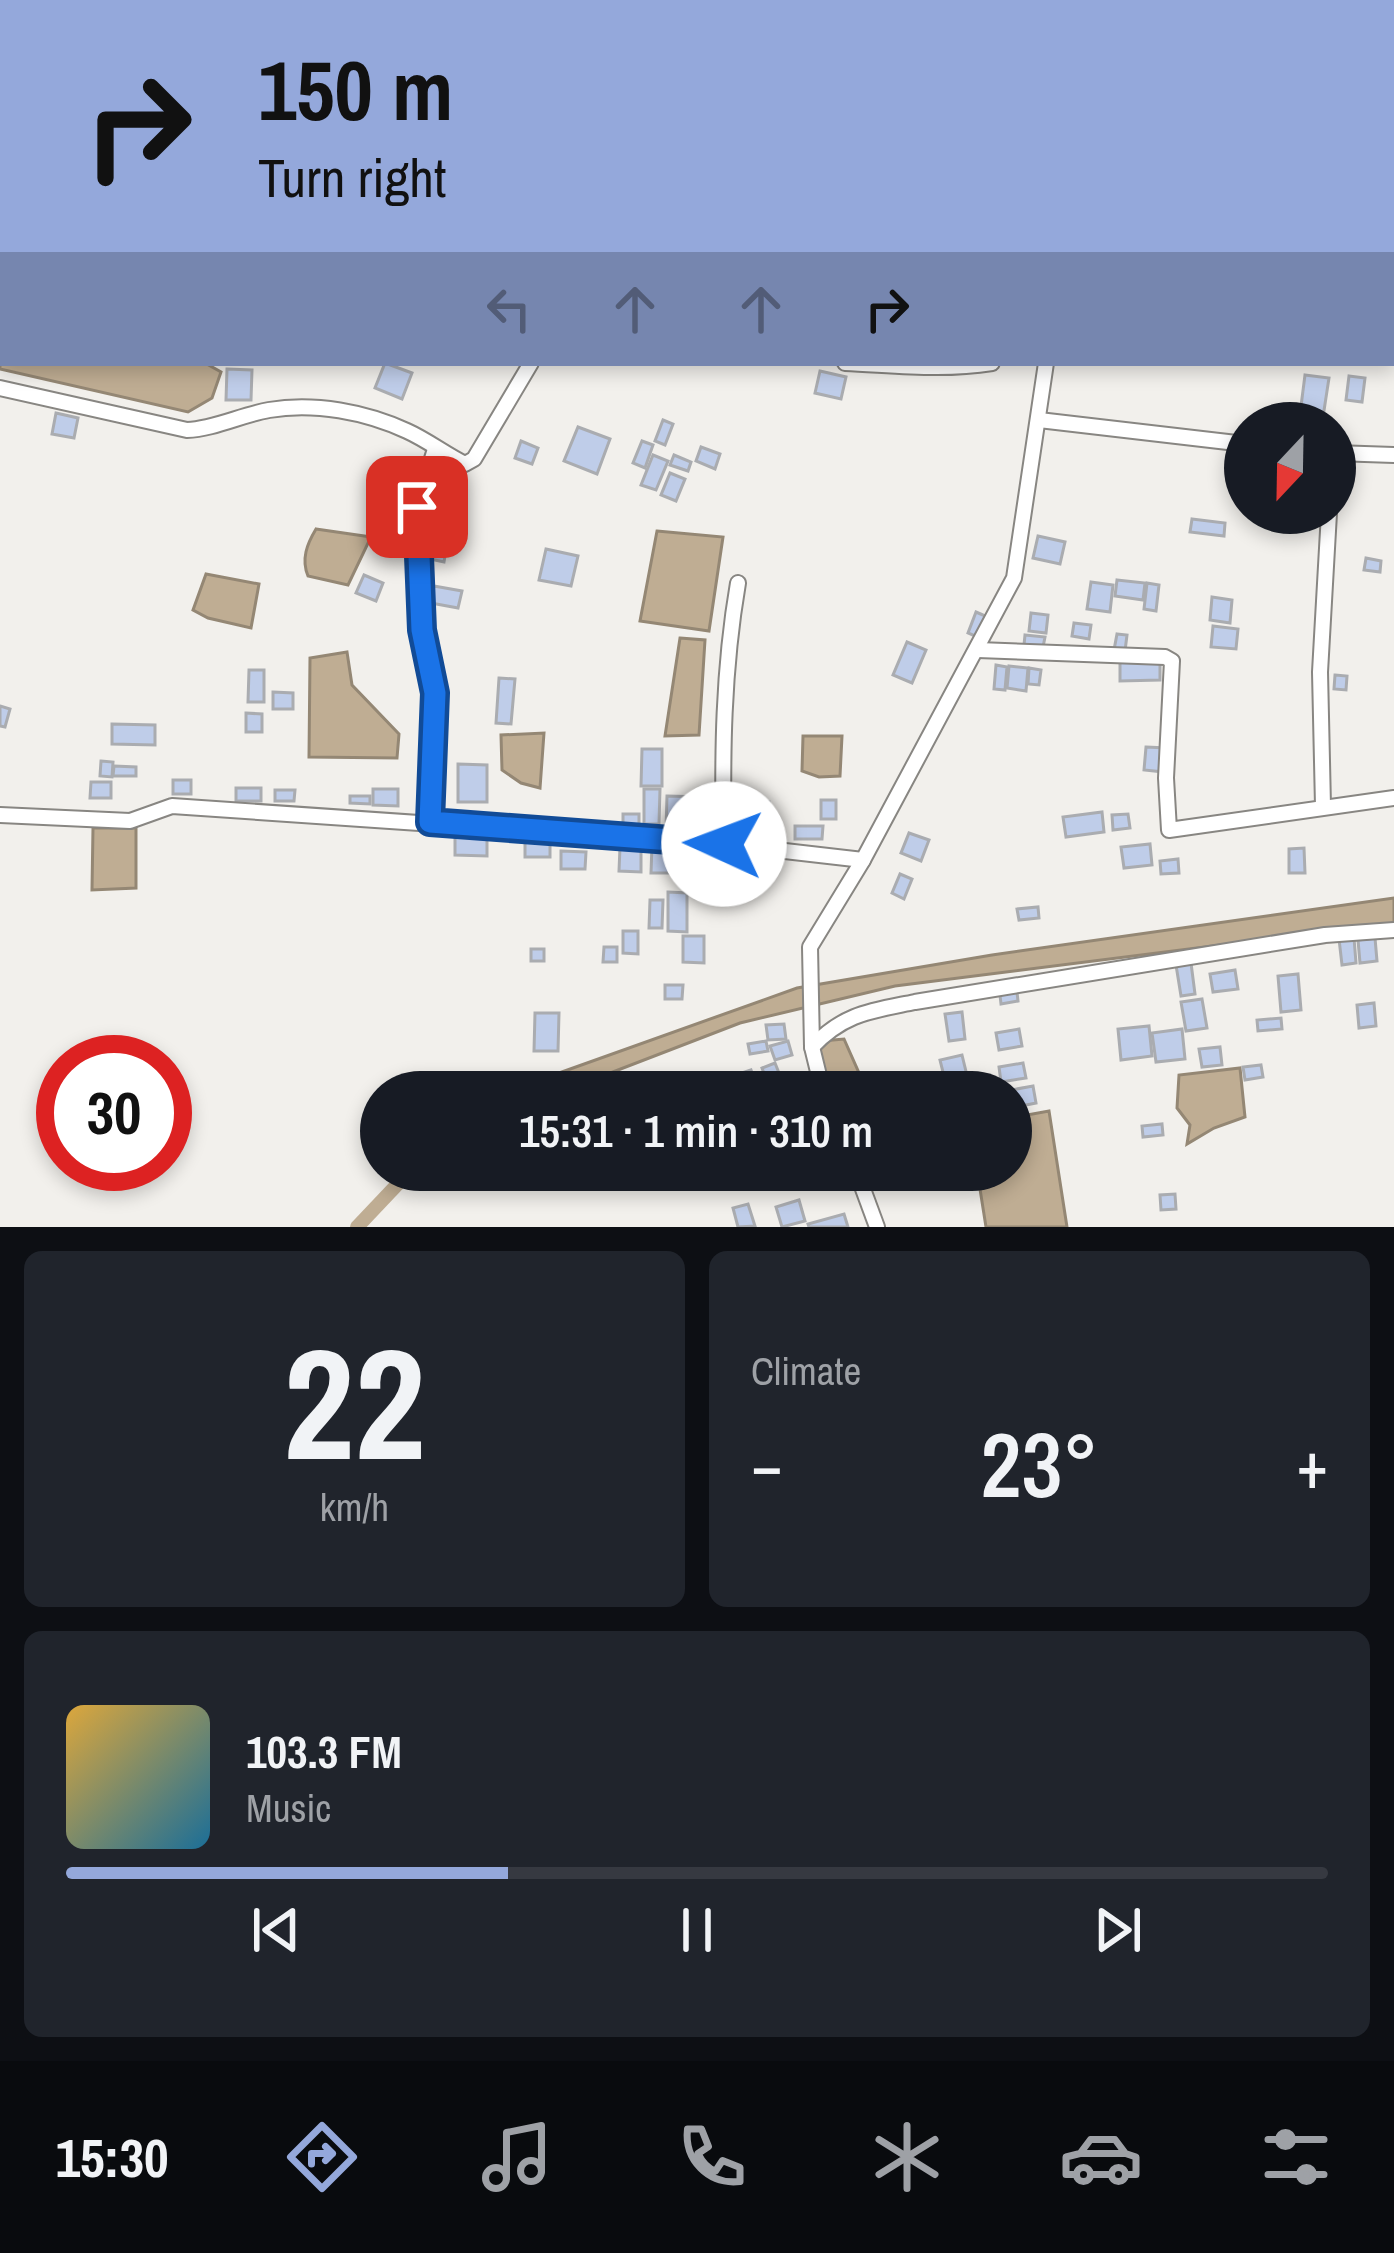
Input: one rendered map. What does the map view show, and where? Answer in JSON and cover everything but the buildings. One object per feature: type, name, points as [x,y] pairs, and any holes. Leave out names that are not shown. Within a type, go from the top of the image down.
[{"type":"street","points":[[0,388],[187,430],[207,430],[225,419],[276,409],[347,410],[410,432],[470,464],[529,366]]},
{"type":"street","points":[[939,366],[976,366]]},
{"type":"street","points":[[818,1071],[812,1047],[814,937],[844,895],[1014,578],[1046,366]]},
{"type":"street","points":[[1039,420],[1224,442]]},
{"type":"street","points":[[430,822],[435,693],[422,630],[416,542],[417,507],[435,449]]},
{"type":"street","points":[[1356,454],[1394,455]]},
{"type":"street","points":[[1323,806],[1320,672],[1328,534]]},
{"type":"street","points":[[724,844],[727,647],[738,583]]},
{"type":"street","points":[[977,650],[1172,661],[1168,830],[1394,798]]},
{"type":"street","points":[[0,815],[130,821],[172,806],[724,844],[862,860]]},
{"type":"street","points":[[812,1047],[829,1028],[854,1015],[915,1002],[1325,934],[1394,930]]},
{"type":"street","points":[[864,1191],[877,1227]]},
{"type":"shaded area","points":[[210,366],[221,372],[212,398],[188,412],[0,369]]},
{"type":"shaded area","points":[[316,529],[371,537],[348,585],[308,576],[306,552]]},
{"type":"shaded area","points":[[657,531],[723,537],[709,631],[640,621]]},
{"type":"shaded area","points":[[206,574],[259,584],[251,628],[193,610]]},
{"type":"shaded area","points":[[680,638],[705,640],[699,735],[665,736]]},
{"type":"shaded area","points":[[347,652],[352,685],[399,734],[397,758],[309,757],[310,658]]},
{"type":"shaded area","points":[[544,733],[540,788],[521,783],[502,770],[501,735]]},
{"type":"shaded area","points":[[803,736],[842,736],[840,776],[819,777],[802,771]]},
{"type":"shaded area","points":[[93,828],[136,828],[136,888],[92,890]]},
{"type":"shaded area","points":[[1394,898],[1394,923],[895,986],[740,1023],[615,1071],[565,1071],[797,988]]},
{"type":"shaded area","points":[[844,1039],[858,1071],[818,1071],[815,1065],[822,1041]]},
{"type":"shaded area","points":[[1240,1068],[1245,1117],[1187,1144],[1190,1125],[1177,1108],[1179,1075]]},
{"type":"shaded area","points":[[1049,1111],[1067,1227],[986,1227],[980,1191],[1032,1191],[1032,1114]]},
{"type":"waterway","points":[[357,1227],[391,1191]]},
{"type":"route","points":[[417,507],[422,630],[435,693],[430,822],[724,844]]}]
